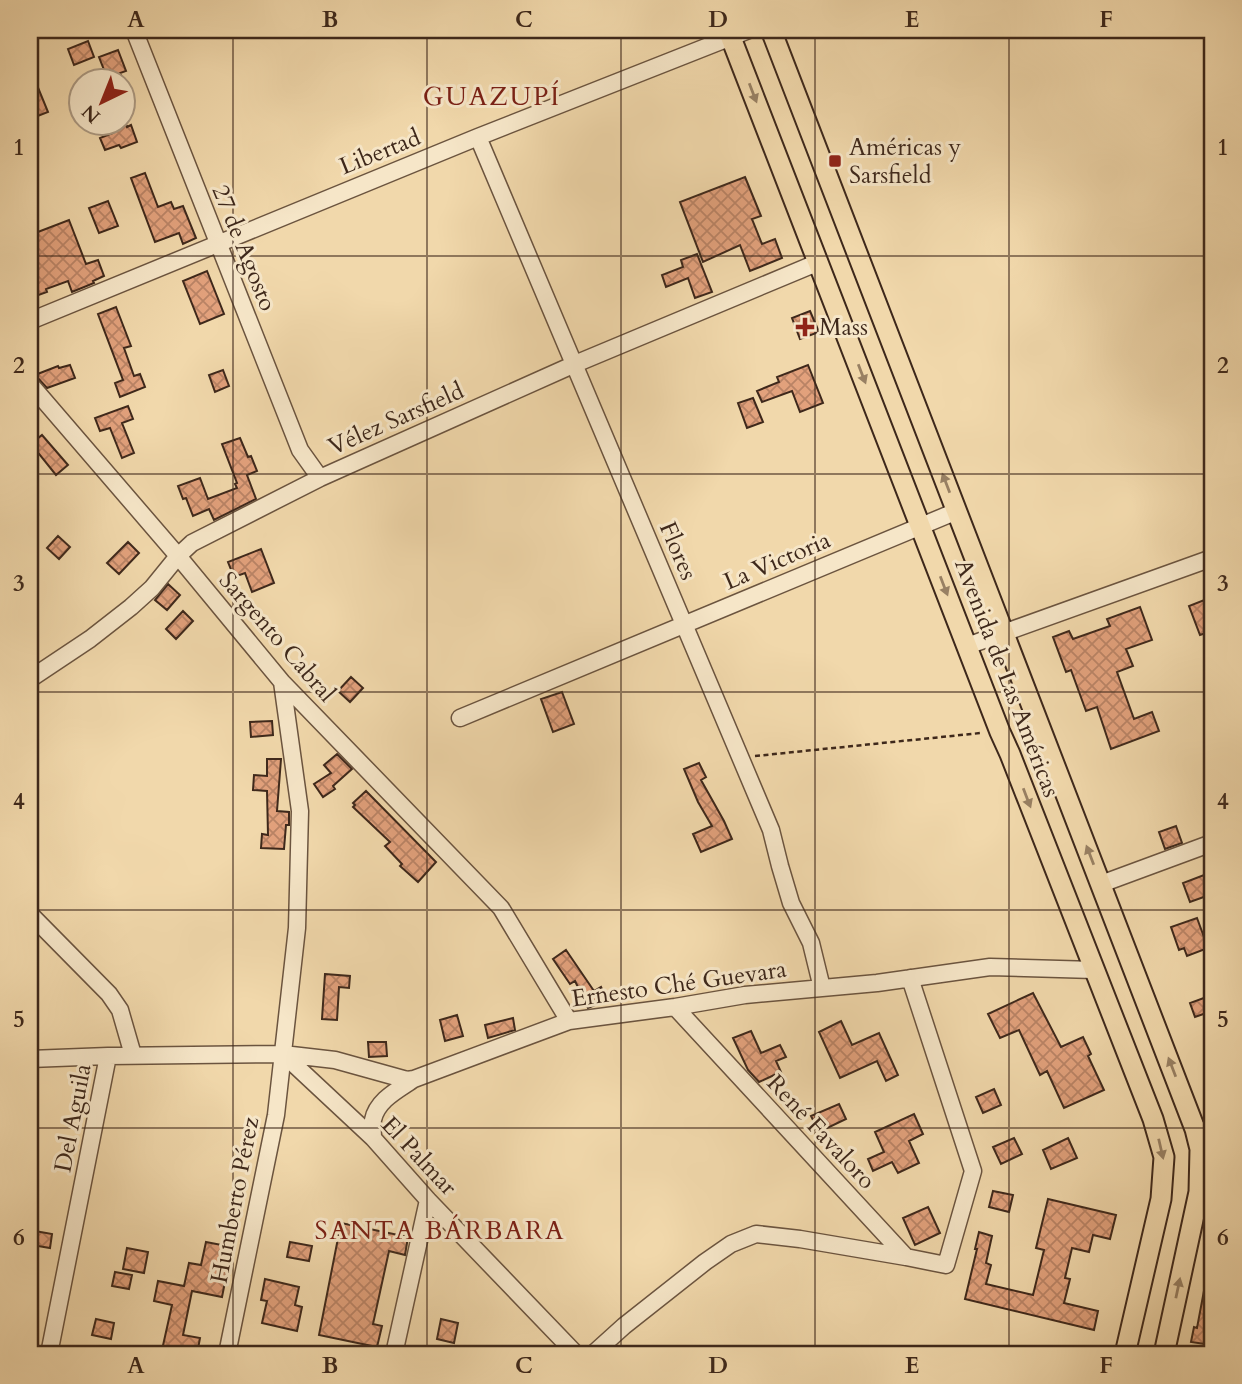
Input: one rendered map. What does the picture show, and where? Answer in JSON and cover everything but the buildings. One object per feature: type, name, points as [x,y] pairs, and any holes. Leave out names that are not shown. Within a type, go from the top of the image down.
[{"type":"main road","name":"Avenida de Las Américas","points":[[771,30],[1101,884],[1204,1131],[1200,1149],[1199,1192],[1164,1354]]},
{"type":"main road","name":"Avenida de Las Américas","points":[[736,32],[818,262],[1153,1119],[1164,1157],[1161,1199],[1125,1354]]},
{"type":"street","name":"27 de Agosto","points":[[134,30],[300,450],[320,478]]},
{"type":"street","name":"Libertad","points":[[30,321],[736,32]]},
{"type":"street","name":"Flores","points":[[478,137],[771,830],[791,903],[811,943],[822,988]]},
{"type":"street","name":"Vélez Sarsfield","points":[[30,679],[90,639],[131,607],[192,543],[320,478],[575,364],[818,262]]},
{"type":"street","name":"Sargento Cabral","points":[[30,384],[282,682],[501,908],[569,1021]]},
{"type":"street","name":"La Victoria","points":[[460,718],[957,511]]},
{"type":"street","points":[[967,646],[1212,558]]},
{"type":"street","name":"Humberto Pérez","points":[[227,1354],[276,1115],[297,928],[300,811],[282,682]]},
{"type":"street","points":[[1101,884],[1212,843]]},
{"type":"street","points":[[30,915],[109,994],[120,1010],[133,1055]]},
{"type":"street","name":"Ernesto Ché Guevara","points":[[373,1138],[372,1121],[378,1108],[386,1098],[414,1079],[569,1021],[745,995],[990,967],[1094,971]]},
{"type":"street","points":[[593,1354],[705,1262],[731,1244],[755,1234],[800,1239],[946,1265],[973,1171],[910,978]]},
{"type":"street","name":"René Favaloro","points":[[675,1007],[906,1257]]},
{"type":"street","points":[[30,1059],[284,1054],[335,1060],[407,1080],[414,1079]]},
{"type":"street","name":"El Palmar","points":[[284,1054],[373,1138],[428,1200],[576,1354]]},
{"type":"street","name":"Del Aguila","points":[[49,1354],[108,1056]]},
{"type":"street","points":[[394,1354],[428,1200]]},
{"type":"path","points":[[741,757],[1000,732]]},
{"type":"place","name":"Américas y Sarsfield","points":[[835,161]]},
{"type":"place","name":"Mass","points":[[805,327]]},
{"type":"district","name":"GUAZUPÍ","points":[[492,96]]},
{"type":"district","name":"SANTA BÁRBARA","points":[[440,1230]]}]
